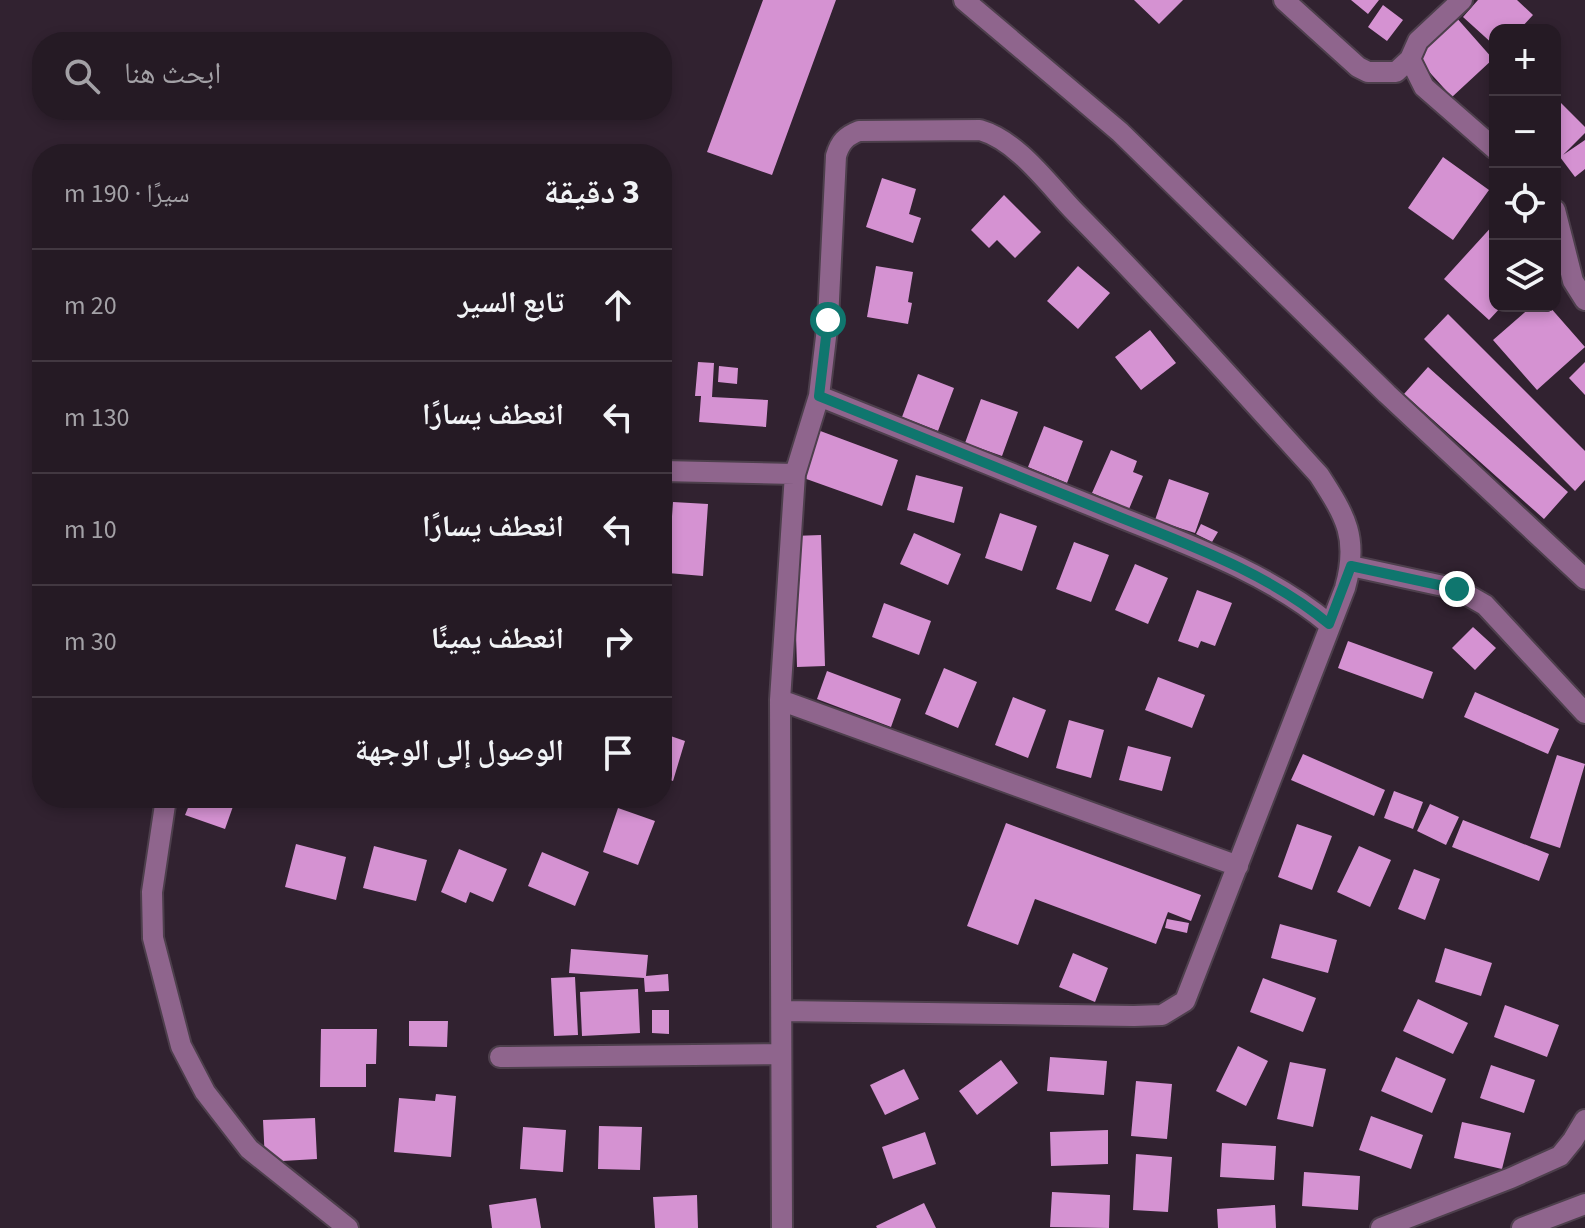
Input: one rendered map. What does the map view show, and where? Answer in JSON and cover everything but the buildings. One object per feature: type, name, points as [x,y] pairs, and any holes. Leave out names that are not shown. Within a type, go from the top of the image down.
[{"type":"street","points":[[964,0],[1120,132],[1387,394],[1585,579]]},
{"type":"street","points":[[1284,0],[1358,67],[1368,72],[1396,72],[1410,59],[1418,41],[1462,0]]},
{"type":"street","points":[[1410,59],[1424,87],[1489,144]]},
{"type":"street","points":[[782,1011],[1162,1015],[1185,1001],[1351,566],[1352,543],[1340,507],[1319,475],[1133,271],[1024,160],[995,134],[980,130],[859,131],[846,136],[839,145],[828,320],[819,396],[795,474],[780,700],[782,1228]]},
{"type":"street","points":[[1561,234],[1573,281],[1585,300]]},
{"type":"street","points":[[819,396],[1180,541],[1280,588],[1302,601],[1329,624]]},
{"type":"street","points":[[672,471],[795,474]]},
{"type":"street","points":[[1351,566],[1446,585],[1485,605],[1585,713]]},
{"type":"street","points":[[780,700],[1238,866]]},
{"type":"street","points":[[165,808],[152,892],[153,938],[181,1046],[205,1092],[249,1149],[348,1228]]},
{"type":"street","points":[[500,1057],[780,1054]]},
{"type":"street","points":[[1381,1228],[1560,1156],[1585,1120]]},
{"type":"street","points":[[1522,1228],[1585,1204]]},
{"type":"route","points":[[828,320],[819,396],[1180,541],[1280,588],[1302,601],[1329,624],[1351,566],[1457,589]]}]
